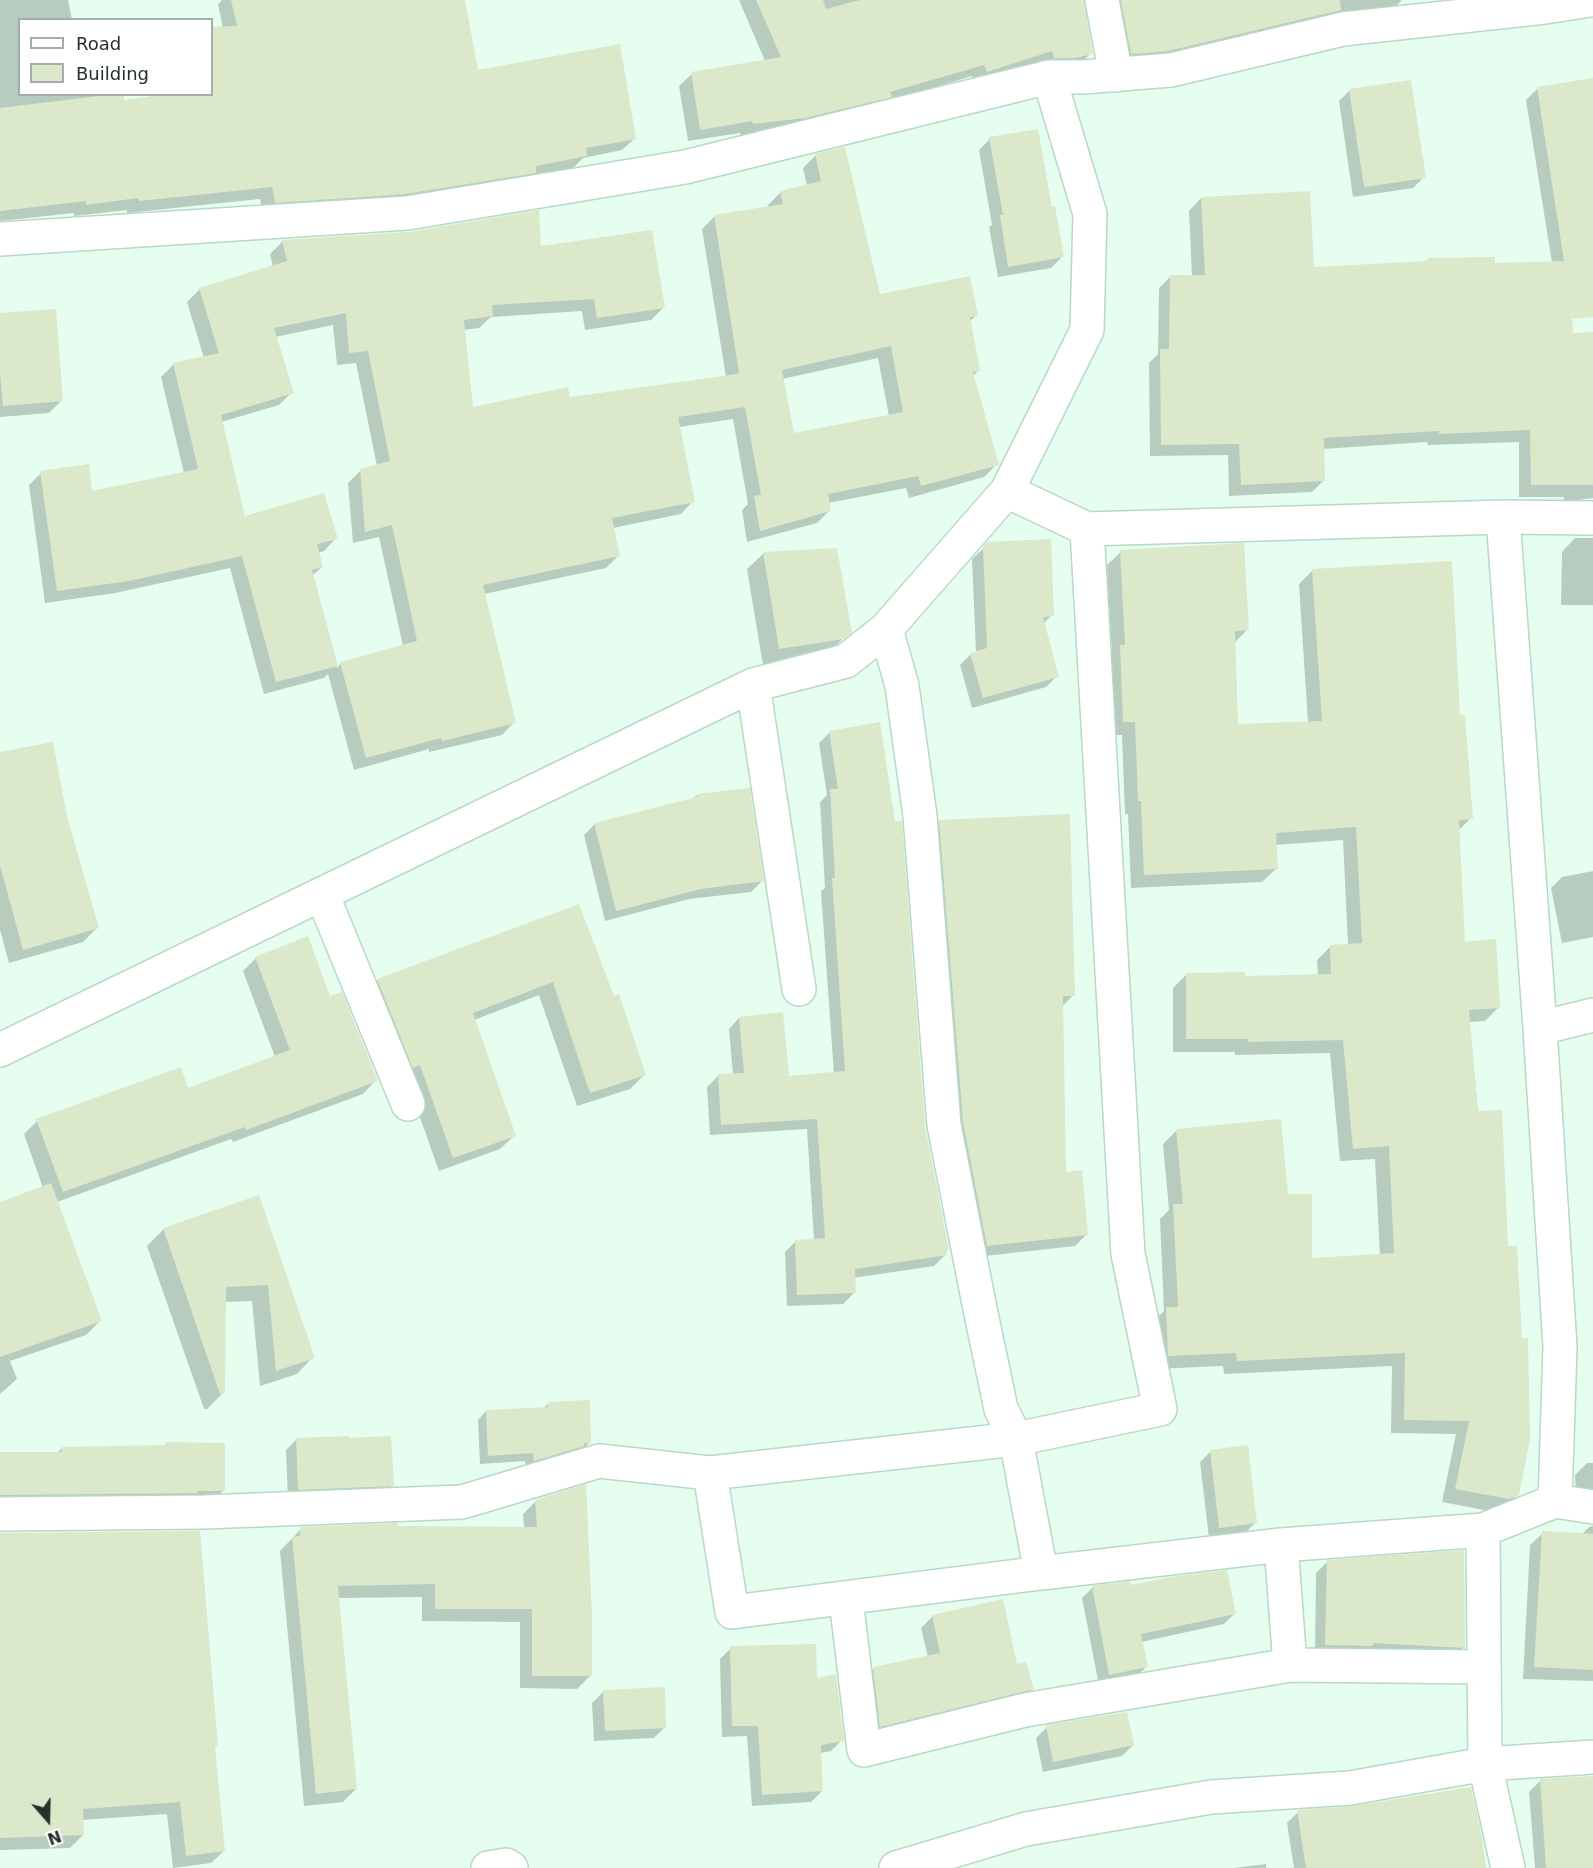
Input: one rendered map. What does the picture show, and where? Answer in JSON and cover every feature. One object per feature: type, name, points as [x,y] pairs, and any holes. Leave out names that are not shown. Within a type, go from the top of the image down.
[{"type":"street","points":[[1102,0],[1116,75]]},
{"type":"street","points":[[0,239],[407,213],[685,167],[1049,77],[1116,75],[1172,70],[1343,29],[1590,0]]},
{"type":"street","points":[[0,1050],[753,685],[846,661],[886,629],[1007,491],[1087,330],[1090,214],[1049,77]]},
{"type":"street","points":[[1007,491],[1087,529],[1503,517],[1593,518]]},
{"type":"street","points":[[1503,517],[1540,1028],[1560,1347],[1555,1501]]},
{"type":"street","points":[[0,1514],[204,1512],[462,1502],[599,1461],[710,1473],[1016,1439],[1160,1409],[1128,1254],[1087,529]]},
{"type":"street","points":[[886,629],[902,686],[920,816],[944,1125],[1001,1409],[1016,1439],[1041,1573]]},
{"type":"street","points":[[753,685],[799,989]]},
{"type":"street","points":[[322,894],[408,1104]]},
{"type":"street","points":[[1540,1028],[1593,1015]]},
{"type":"street","points":[[710,1473],[732,1612],[1281,1545],[1483,1530],[1555,1501],[1593,1507]]},
{"type":"street","points":[[1483,1530],[1485,1764],[1508,1868]]},
{"type":"street","points":[[1281,1545],[1290,1665]]},
{"type":"street","points":[[846,1599],[864,1750],[1025,1710],[1290,1665],[1484,1667]]},
{"type":"street","points":[[896,1868],[1038,1827],[1211,1797],[1350,1788],[1485,1764],[1593,1757]]},
{"type":"street","points":[[488,1868],[506,1865],[511,1868]]},
{"type":"building","points":[[231,0],[465,0],[478,70],[620,44],[636,139],[586,148],[587,156],[536,166],[536,173],[405,194],[275,203],[272,187],[139,201],[138,198],[86,205],[86,201],[0,211],[0,108],[99,96],[124,96],[124,100],[153,96],[213,96],[213,27],[237,26]]},
{"type":"building","points":[[756,0],[823,0],[826,9],[860,0],[1084,0],[1093,54],[1075,58],[1054,58],[1052,51],[987,72],[984,65],[890,92],[892,97],[805,118],[753,124],[752,121],[700,130],[691,72],[781,57]]},
{"type":"building","points":[[1121,0],[1340,0],[1341,10],[1168,51],[1131,54]]},
{"type":"building","points":[[1593,78],[1593,317],[1573,319],[1572,307],[1573,333],[1593,332],[1593,485],[1531,485],[1530,430],[1439,434],[1439,431],[1324,438],[1325,481],[1241,485],[1239,444],[1161,445],[1160,349],[1169,349],[1170,275],[1205,275],[1201,197],[1310,191],[1314,267],[1428,261],[1428,258],[1495,257],[1495,263],[1564,261],[1537,87]]},
{"type":"building","points":[[1411,80],[1426,178],[1364,187],[1349,89]]},
{"type":"building","points":[[1038,129],[1052,207],[1055,206],[1064,257],[1008,267],[1000,215],[1003,215],[989,137]]},
{"type":"building","points":[[845,147],[880,294],[970,276],[978,316],[970,317],[980,371],[973,372],[999,465],[921,486],[918,476],[828,494],[831,511],[760,531],[754,496],[761,495],[745,407],[678,417],[695,502],[612,518],[620,556],[483,585],[516,723],[442,741],[441,738],[366,758],[340,662],[417,641],[392,525],[365,532],[360,469],[390,461],[368,351],[349,353],[346,313],[274,328],[294,393],[221,415],[245,516],[324,493],[338,539],[317,544],[323,567],[312,570],[338,666],[276,682],[242,556],[129,581],[57,591],[40,471],[89,464],[92,491],[198,469],[173,363],[219,353],[199,288],[287,261],[282,240],[408,232],[539,210],[541,246],[652,230],[665,308],[597,318],[594,299],[492,305],[493,316],[464,320],[473,407],[568,387],[570,397],[724,376],[739,373],[714,215],[783,204],[780,191],[821,181],[815,154]],"holes":[[[891,346],[903,412],[794,433],[782,370]]]},
{"type":"building","points":[[56,309],[63,401],[3,406],[0,371],[0,313]]},
{"type":"building","points":[[1051,539],[1054,616],[1043,617],[1059,677],[983,698],[970,653],[987,648],[983,547],[987,542]]},
{"type":"building","points":[[1244,543],[1249,630],[1235,631],[1238,724],[1322,721],[1312,569],[1452,561],[1460,715],[1465,715],[1473,819],[1459,820],[1465,942],[1496,939],[1500,1008],[1469,1010],[1478,1111],[1502,1110],[1508,1246],[1517,1246],[1522,1338],[1528,1338],[1530,1439],[1519,1495],[1509,1499],[1455,1489],[1469,1421],[1404,1420],[1405,1353],[1237,1361],[1236,1353],[1168,1356],[1166,1307],[1178,1307],[1173,1204],[1183,1204],[1176,1129],[1281,1119],[1288,1194],[1312,1194],[1312,1258],[1394,1253],[1389,1146],[1353,1149],[1343,1040],[1248,1042],[1248,1039],[1186,1039],[1186,973],[1245,972],[1245,976],[1331,974],[1330,945],[1362,943],[1356,827],[1276,833],[1278,869],[1144,875],[1135,722],[1123,722],[1120,645],[1125,645],[1120,550]]},
{"type":"building","points":[[837,548],[852,633],[844,639],[779,649],[763,552]]},
{"type":"building","points":[[880,722],[895,821],[902,821],[925,1126],[949,1250],[946,1250],[947,1255],[855,1269],[856,1293],[797,1295],[795,1240],[825,1238],[817,1119],[721,1125],[718,1074],[744,1073],[739,1017],[783,1012],[789,1076],[845,1071],[832,878],[835,878],[830,789],[838,789],[829,731]]},
{"type":"building","points":[[53,742],[67,816],[99,928],[23,950],[0,865],[0,752]]},
{"type":"building","points":[[750,788],[764,881],[701,889],[616,911],[594,823],[697,797],[697,794]]},
{"type":"building","points":[[1070,814],[1075,996],[1063,996],[1066,1172],[1082,1170],[1088,1235],[987,1246],[963,1122],[939,820]]},
{"type":"building","points":[[579,904],[614,996],[619,994],[646,1075],[590,1093],[553,982],[473,1013],[516,1136],[453,1158],[420,1065],[413,1068],[377,979]]},
{"type":"building","points":[[308,936],[330,996],[342,992],[378,1081],[246,1130],[245,1127],[63,1192],[36,1119],[181,1067],[188,1088],[290,1050],[255,957]]},
{"type":"building","points":[[51,1183],[102,1321],[0,1357],[0,1202]]},
{"type":"building","points":[[259,1195],[315,1358],[276,1371],[268,1285],[226,1287],[225,1393],[220,1394],[163,1228]]},
{"type":"building","points":[[590,1400],[591,1443],[584,1443],[584,1446],[534,1461],[533,1453],[488,1456],[486,1410],[548,1407],[548,1402]]},
{"type":"building","points":[[349,1436],[349,1438],[391,1436],[394,1486],[298,1490],[296,1438]]},
{"type":"building","points":[[166,1442],[225,1443],[225,1491],[0,1495],[0,1452],[62,1452],[62,1447],[166,1445]]},
{"type":"building","points":[[1248,1445],[1257,1523],[1219,1528],[1210,1450]]},
{"type":"building","points":[[586,1484],[592,1616],[592,1676],[532,1676],[532,1609],[435,1609],[435,1584],[338,1586],[357,1789],[316,1794],[292,1537],[300,1536],[300,1527],[396,1523],[399,1526],[537,1527],[535,1500]]},
{"type":"building","points":[[200,1531],[218,1747],[215,1747],[225,1851],[186,1856],[180,1802],[83,1809],[84,1835],[0,1838],[0,1533]]},
{"type":"building","points":[[1542,1531],[1593,1534],[1593,1670],[1534,1667]]},
{"type":"building","points":[[1464,1550],[1465,1648],[1373,1643],[1373,1646],[1325,1645],[1327,1560]]},
{"type":"building","points":[[1227,1570],[1236,1614],[1141,1634],[1148,1667],[1109,1675],[1092,1586],[1130,1581],[1131,1585],[1170,1577]]},
{"type":"building","points":[[1003,1599],[1017,1664],[1026,1662],[1034,1689],[880,1727],[873,1667],[940,1653],[932,1615]]},
{"type":"building","points":[[816,1644],[817,1678],[836,1674],[844,1741],[821,1745],[823,1791],[762,1795],[758,1726],[732,1726],[730,1646]]},
{"type":"building","points":[[665,1687],[666,1728],[605,1731],[603,1690]]},
{"type":"building","points":[[1127,1712],[1134,1745],[1053,1762],[1046,1725]]},
{"type":"building","points":[[1593,1776],[1593,1868],[1546,1868],[1540,1779]]},
{"type":"building","points":[[1471,1787],[1486,1868],[1306,1868],[1297,1810],[1353,1806]]}]
